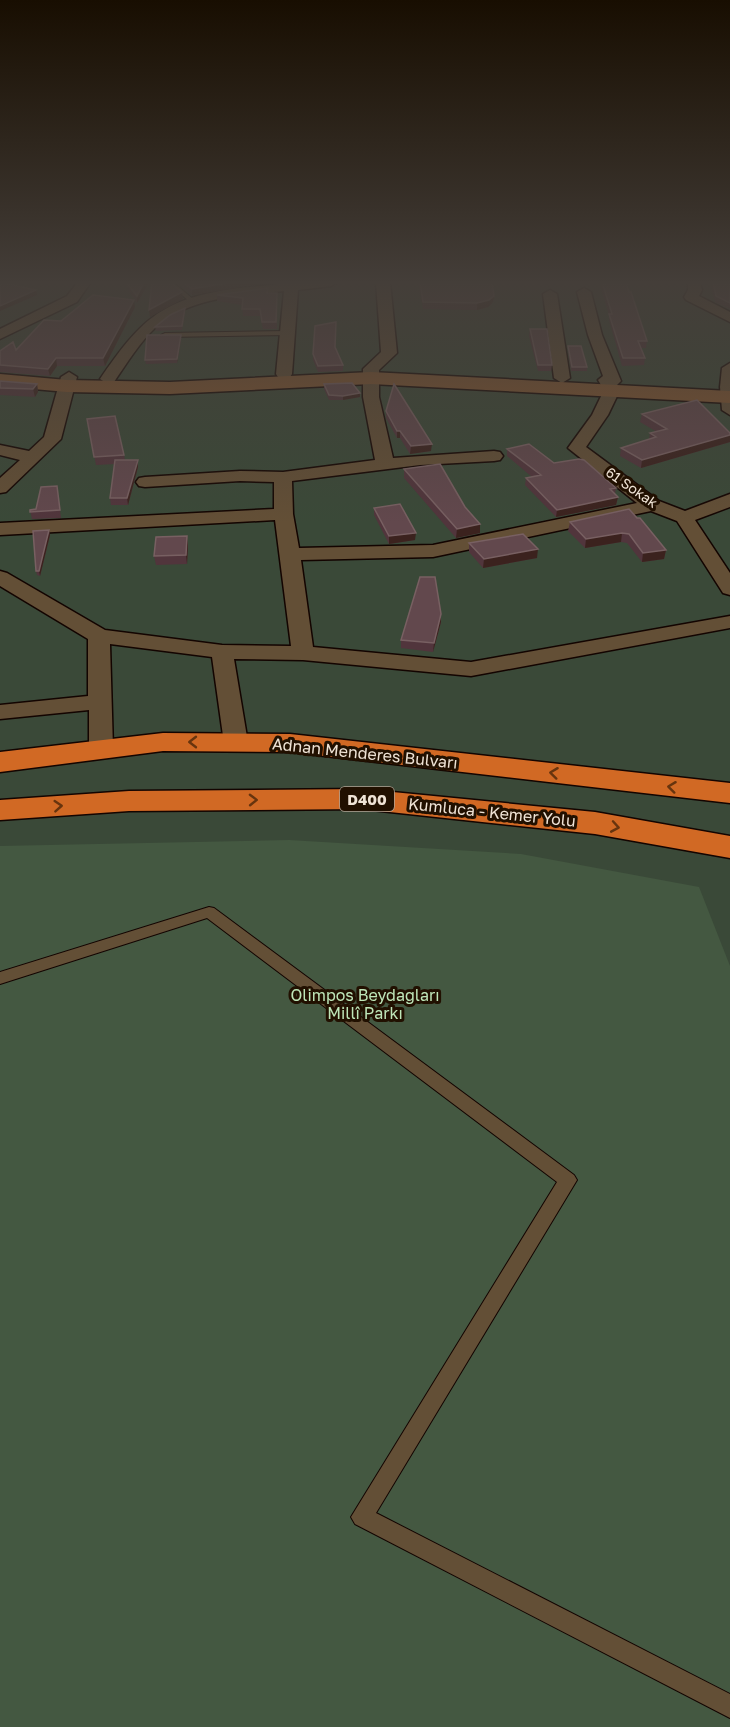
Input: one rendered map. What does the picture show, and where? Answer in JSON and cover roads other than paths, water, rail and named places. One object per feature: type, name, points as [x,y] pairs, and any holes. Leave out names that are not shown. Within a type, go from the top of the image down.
[{"type":"highway","name":"Adnan Menderes Bulvarı","points":[[0,762],[163,742],[290,743],[730,794]]},
{"type":"highway","name":"Kumluca - Kemer Yolu","points":[[0,810],[129,801],[362,799],[595,823],[730,847]]},
{"type":"street","points":[[108,379],[120,363]]},
{"type":"street","points":[[284,374],[285,363]]},
{"type":"street","points":[[381,363],[371,374],[370,397],[385,464]]},
{"type":"street","points":[[559,363],[562,378]]},
{"type":"street","points":[[599,363],[610,384]]},
{"type":"street","points":[[0,370],[68,382],[284,374],[371,374],[562,378],[610,384]]},
{"type":"street","points":[[0,380],[170,388],[371,374],[729,391]]},
{"type":"street","points":[[0,488],[52,439],[68,382]]},
{"type":"street","name":"61 Sokak","points":[[610,384],[600,415],[577,448],[652,505],[684,516]]},
{"type":"street","points":[[0,450],[32,457]]},
{"type":"street","points":[[145,482],[240,476],[284,477],[385,464],[494,456]]},
{"type":"street","points":[[284,477],[284,514],[303,653]]},
{"type":"street","points":[[730,500],[714,508],[684,516],[730,589]]},
{"type":"street","points":[[290,554],[433,551],[652,505]]},
{"type":"street","points":[[0,529],[284,514]]},
{"type":"street","points":[[0,577],[99,636],[222,652],[303,653],[471,669],[730,622]]},
{"type":"street","points":[[99,636],[102,749]]},
{"type":"street","points":[[222,652],[236,743]]},
{"type":"street","points":[[0,712],[100,702]]},
{"type":"lane","points":[[0,978],[209,912],[568,1180],[362,1517],[730,1706]]},
{"type":"park label","name":"Olimpos Beydağları Millî Parkı","points":[[365,1004]]}]
